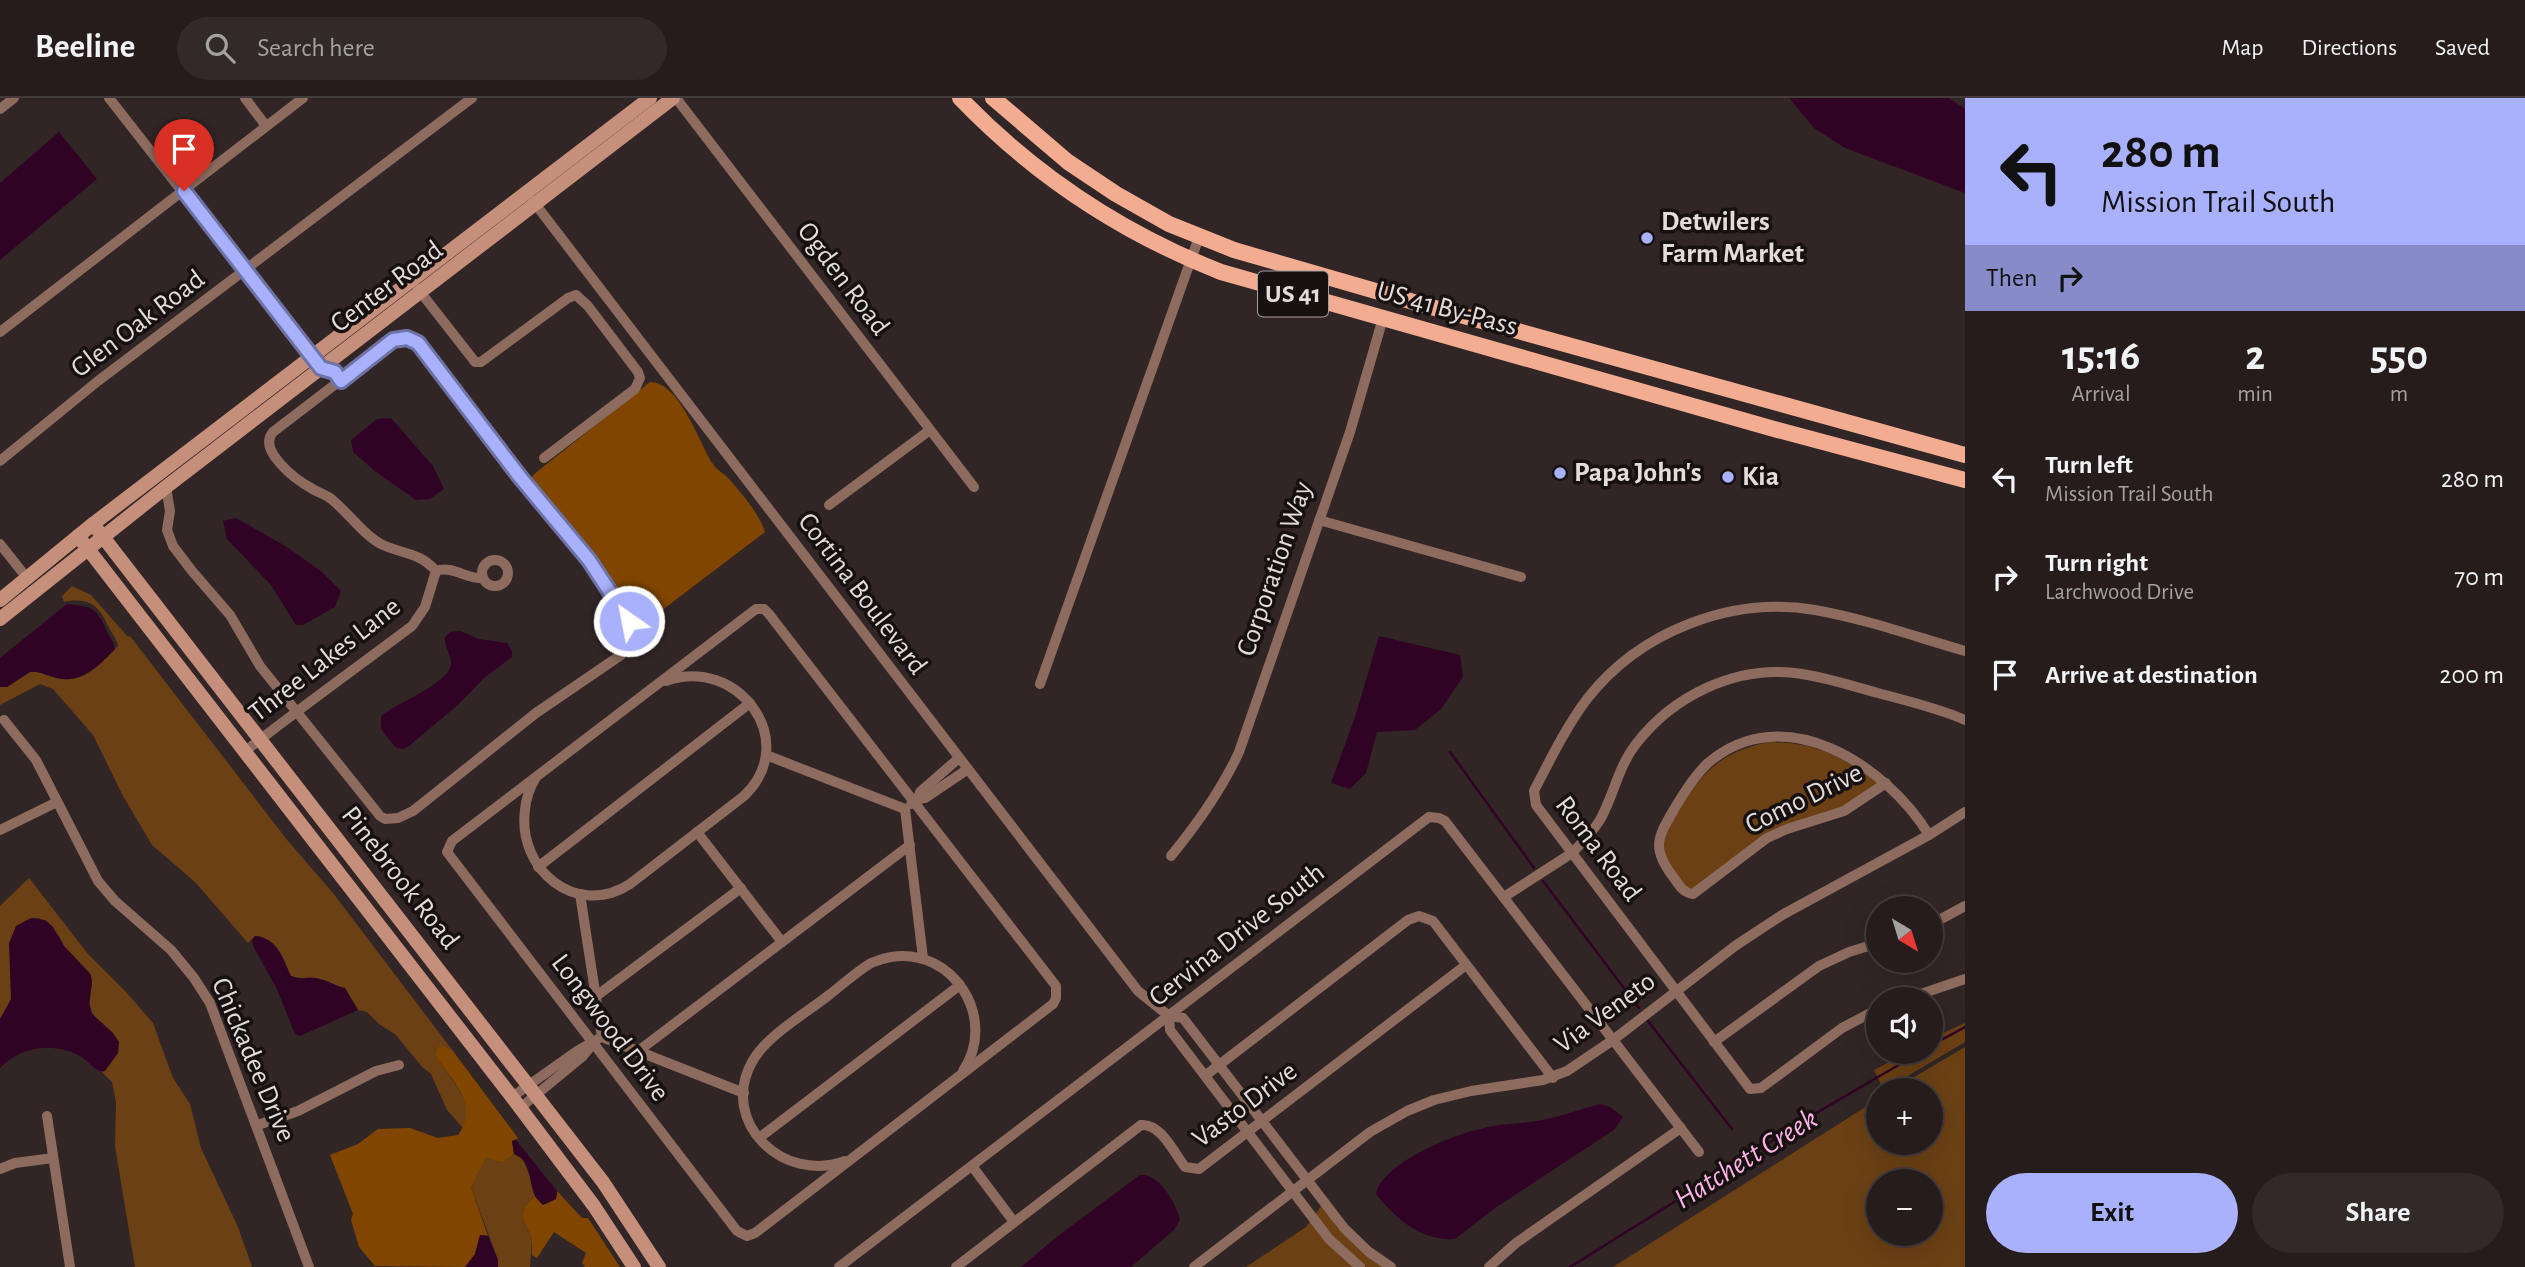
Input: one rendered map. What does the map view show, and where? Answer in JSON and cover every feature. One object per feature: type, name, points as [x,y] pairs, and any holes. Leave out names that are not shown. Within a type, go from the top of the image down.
[{"type":"main road","name":"US 41 By-Pass","points":[[960,98],[1046,175],[1090,207],[1147,240],[1190,260],[1258,284],[1965,481]]},
{"type":"main road","name":"US 41 By-Pass","points":[[993,98],[1047,145],[1116,194],[1169,224],[1199,237],[1265,260],[1416,303],[1965,455]]},
{"type":"main road","points":[[997,133],[1005,127],[1047,145]]},
{"type":"main road","points":[[1383,318],[1416,303]]},
{"type":"main road","points":[[1489,347],[1519,350],[1625,379],[1643,375],[1652,368]]},
{"type":"main road","points":[[1645,392],[1652,368]]},
{"type":"main road","points":[[1645,392],[1655,382],[1666,380],[1790,414],[1814,413]]},
{"type":"main road","points":[[1888,459],[1928,444]]},
{"type":"street","points":[[0,109],[14,98]]},
{"type":"street","points":[[109,98],[321,368],[324,381],[330,389]]},
{"type":"street","points":[[245,98],[266,126]]},
{"type":"street","points":[[0,332],[303,98]]},
{"type":"street","name":"Glen Oak Road","points":[[0,461],[98,382],[472,98]]},
{"type":"street","name":"Center Road","points":[[0,600],[93,524],[650,98]]},
{"type":"street","name":"Center Road","points":[[0,619],[166,487],[675,98]]},
{"type":"street","name":"Ogden Road","points":[[675,98],[974,487]]},
{"type":"street","name":"Cortina Boulevard","points":[[527,192],[1138,990],[1169,1016],[1183,1018],[1356,1241],[1391,1267]]},
{"type":"street","points":[[1040,684],[1199,237]]},
{"type":"street","points":[[411,280],[475,362],[481,362],[568,298],[576,295],[588,306],[638,372],[640,378],[635,389],[544,458]]},
{"type":"street","name":"Corporation Way","points":[[1171,856],[1203,818],[1218,795],[1239,752],[1350,432],[1383,318]]},
{"type":"street","points":[[166,487],[169,504],[167,530],[173,546],[230,615],[254,657],[297,712],[380,816],[389,820],[413,811],[536,713],[621,655],[633,638],[631,624],[589,560],[520,477],[423,349],[412,340],[393,340],[268,439],[268,449],[278,461],[308,487],[329,497],[382,545],[421,557],[436,570],[446,569],[483,578]]},
{"type":"street","points":[[321,368],[335,372],[341,381]]},
{"type":"street","points":[[829,505],[929,430]]},
{"type":"street","points":[[1319,520],[1521,577]]},
{"type":"street","name":"Pinebrook Road","points":[[93,524],[611,1193],[659,1267]]},
{"type":"street","name":"Pinebrook Road","points":[[78,536],[516,1103],[594,1206],[634,1267]]},
{"type":"street","points":[[0,544],[27,578]]},
{"type":"street","name":"Three Lakes Lane","points":[[244,752],[412,626],[425,607],[436,570]]},
{"type":"street","name":"Roma Road","points":[[1866,1015],[1842,1028],[1757,1090],[1747,1087],[1536,805],[1534,791],[1566,731],[1590,695],[1621,664],[1675,629],[1724,612],[1786,607],[1834,614],[1965,650]]},
{"type":"street","name":"Longwood Drive","points":[[764,609],[1041,966],[1057,991],[1053,1004],[755,1233],[747,1236],[739,1234],[597,1040],[447,852],[452,841],[654,686],[752,611],[764,609]]},
{"type":"street","points":[[1504,897],[1513,894],[1572,853],[1595,827],[1623,763],[1647,731],[1690,696],[1728,680],[1762,673],[1796,673],[1943,711],[1965,720]]},
{"type":"street","points":[[540,774],[529,790],[523,828],[526,845],[538,867],[551,880],[580,894],[599,896],[621,890],[698,832],[749,792],[759,778],[766,755],[763,725],[750,703],[734,688],[710,677],[677,677],[654,686]]},
{"type":"street","points":[[538,867],[750,703]]},
{"type":"street","name":"Chickadee Drive","points":[[4,720],[36,760],[98,881],[115,901],[171,950],[202,991],[216,1016],[309,1267]]},
{"type":"street","name":"Como Drive","points":[[1886,783],[1844,811],[1767,838],[1693,894],[1683,890],[1660,858],[1658,844],[1661,833],[1693,780],[1716,757],[1747,742],[1774,737],[1807,740],[1855,760],[1886,783],[1929,835]]},
{"type":"street","points":[[766,755],[912,803],[925,798],[968,769]]},
{"type":"street","points":[[923,958],[910,845],[912,803],[920,792],[959,758]]},
{"type":"street","points":[[0,830],[57,802]]},
{"type":"street","name":"Via Veneto","points":[[1194,1267],[1389,1120],[1421,1105],[1456,1094],[1553,1077],[1578,1065],[1675,990],[1782,915],[1929,835],[1965,812]]},
{"type":"street","name":"Cervina Drive South","points":[[839,1267],[1429,817],[1445,821],[1699,1152]]},
{"type":"street","points":[[698,832],[782,942]]},
{"type":"street","points":[[637,1052],[910,845]]},
{"type":"street","points":[[596,997],[741,888]]},
{"type":"street","points":[[516,1103],[582,1057],[597,1040],[596,997],[580,894]]},
{"type":"street","points":[[1943,918],[1965,906]]},
{"type":"street","points":[[1206,1075],[1412,918],[1419,916],[1433,921],[1553,1077]]},
{"type":"street","points":[[1714,1042],[1819,966],[1866,947]]},
{"type":"street","points":[[850,1159],[823,1166],[799,1164],[778,1155],[759,1138],[746,1116],[744,1093],[751,1065],[764,1046],[864,968],[893,956],[923,958],[948,971],[960,985],[973,1009],[975,1032],[970,1060],[959,1077]]},
{"type":"street","name":"Vasto Drive","points":[[956,1267],[1141,1125],[1147,1124],[1157,1129],[1184,1165],[1194,1170],[1466,965]]},
{"type":"street","points":[[1941,987],[1965,979]]},
{"type":"street","points":[[759,1138],[960,985]]},
{"type":"street","name":"Cortina Boulevard","points":[[1169,1016],[1170,1030],[1329,1239],[1360,1267]]},
{"type":"street","points":[[597,1040],[637,1052],[744,1093]]},
{"type":"street","points":[[258,1125],[298,1111],[367,1075],[399,1065]]},
{"type":"street","points":[[47,1116],[70,1267]]},
{"type":"street","points":[[1489,1267],[1516,1242],[1681,1128]]},
{"type":"street","points":[[0,1170],[15,1163],[53,1158]]},
{"type":"street","points":[[972,1166],[1014,1222]]},
{"type":"shaded area","points":[[1789,98],[1949,98],[1965,109],[1965,193],[1845,148],[1814,128]]},
{"type":"shaded area","points":[[59,132],[97,179],[0,260],[0,183]]},
{"type":"shaded area","points":[[650,382],[661,385],[679,402],[714,466],[745,497],[765,532],[632,633],[531,482],[533,475]]},
{"type":"shaded area","points":[[391,418],[433,466],[444,489],[430,499],[416,500],[353,452],[351,440],[377,419]]},
{"type":"shaded area","points":[[236,518],[287,547],[322,572],[341,591],[335,607],[303,625],[296,625],[271,585],[227,539],[223,521]]},
{"type":"shaded area","points":[[72,586],[91,595],[128,637],[130,636],[288,841],[333,893],[453,1051],[445,1046],[435,1055],[464,1100],[467,1120],[463,1128],[447,1110],[431,1074],[395,1034],[367,1012],[358,1010],[347,994],[337,987],[316,978],[291,976],[282,956],[269,941],[255,936],[248,943],[195,882],[152,845],[123,796],[93,735],[53,689],[40,684],[0,705],[0,687],[7,687],[30,672],[56,678],[75,678],[91,671],[118,646],[105,619],[92,604],[80,601],[64,602],[62,596]]},
{"type":"shaded area","points":[[67,604],[95,611],[115,649],[97,667],[82,676],[66,679],[30,672],[7,687],[0,687],[0,658]]},
{"type":"shaded area","points":[[460,631],[479,639],[507,643],[512,657],[484,678],[459,704],[409,746],[396,748],[381,729],[381,717],[432,686],[449,671],[451,663],[445,637],[450,632]]},
{"type":"shaded area","points":[[1379,636],[1460,655],[1463,677],[1441,709],[1415,730],[1377,732],[1366,773],[1350,789],[1331,783],[1355,717]]},
{"type":"shaded area","points":[[1769,742],[1801,745],[1827,752],[1878,782],[1838,809],[1790,824],[1693,889],[1688,888],[1672,869],[1664,852],[1663,842],[1669,827],[1693,789],[1713,767],[1737,752]]},
{"type":"shaded area","points":[[29,878],[88,954],[153,1023],[173,1078],[190,1104],[201,1148],[238,1227],[252,1267],[135,1267],[115,1146],[116,1102],[112,1082],[102,1072],[105,1071],[113,1033],[98,1021],[89,1008],[92,982],[89,972],[64,946],[59,936],[39,918],[27,920],[14,936],[12,995],[0,1019],[0,906]]},
{"type":"shaded area","points":[[31,918],[45,920],[53,927],[64,946],[91,975],[89,1002],[92,1014],[119,1042],[118,1053],[105,1071],[98,1070],[82,1057],[68,1051],[47,1048],[17,1055],[0,1068],[0,1019],[11,999],[9,943],[16,926]]},
{"type":"shaded area","points":[[255,936],[274,945],[291,976],[319,979],[345,988],[358,1010],[300,1036],[295,1034],[277,989],[254,948],[252,940]]},
{"type":"shaded area","points":[[1965,1023],[1965,1042],[1943,1055],[1943,1033]]},
{"type":"shaded area","points":[[445,1046],[453,1051],[518,1138],[512,1141],[514,1154],[503,1163],[486,1158],[471,1187],[488,1236],[480,1235],[475,1254],[465,1267],[375,1266],[359,1247],[351,1220],[353,1214],[330,1155],[358,1144],[378,1129],[410,1128],[438,1138],[458,1135],[464,1124],[465,1103],[456,1084],[435,1055],[438,1047]]},
{"type":"shaded area","points":[[1965,1047],[1965,1267],[1613,1267],[1866,1107],[1866,1155],[1943,1155],[1943,1078],[1912,1078],[1936,1064],[1943,1064],[1943,1060]]},
{"type":"shaded area","points":[[1885,1064],[1928,1064],[1904,1078],[1878,1078],[1874,1070]]},
{"type":"shaded area","points":[[1600,1104],[1610,1107],[1623,1117],[1614,1130],[1495,1208],[1455,1239],[1431,1236],[1410,1227],[1376,1194],[1381,1182],[1392,1171],[1422,1151],[1456,1136],[1498,1125],[1543,1120]]},
{"type":"shaded area","points":[[516,1140],[557,1191],[556,1199],[543,1205],[535,1197],[527,1166],[514,1154],[512,1141]]},
{"type":"shaded area","points":[[514,1154],[522,1157],[535,1196],[525,1206],[522,1216],[532,1239],[530,1267],[498,1267],[498,1260],[471,1187],[486,1158],[503,1163]]},
{"type":"shaded area","points":[[1140,1175],[1154,1179],[1166,1190],[1180,1219],[1174,1230],[1131,1267],[1021,1267],[1059,1235]]},
{"type":"shaded area","points":[[557,1191],[582,1218],[588,1218],[620,1267],[585,1267],[582,1263],[586,1253],[554,1232],[537,1258],[532,1255],[532,1239],[522,1216],[525,1206],[535,1196],[543,1205],[556,1199]]},
{"type":"shaded area","points":[[1324,1202],[1337,1228],[1387,1267],[1246,1267],[1306,1227]]},
{"type":"shaded area","points":[[480,1235],[488,1236],[498,1260],[498,1267],[465,1267],[475,1254]]},
{"type":"waterway","points":[[1450,752],[1534,868]]},
{"type":"waterway","points":[[1543,881],[1639,1008]]},
{"type":"waterway","points":[[1648,1021],[1732,1129]]},
{"type":"waterway","name":"Hatchett Creek","points":[[1943,1039],[1965,1027]]},
{"type":"waterway","name":"Hatchett Creek","points":[[1570,1267],[1823,1109],[1900,1064]]},
{"type":"place","name":"Detwilers Farm Market","points":[[1647,238]]},
{"type":"place","name":"Papa John's","points":[[1560,473]]},
{"type":"place","name":"Kia","points":[[1728,477]]},
{"type":"route","points":[[184,191],[311,357],[321,368],[335,372],[341,381],[393,340],[407,338],[418,343],[520,477],[589,560],[629,621]]}]
